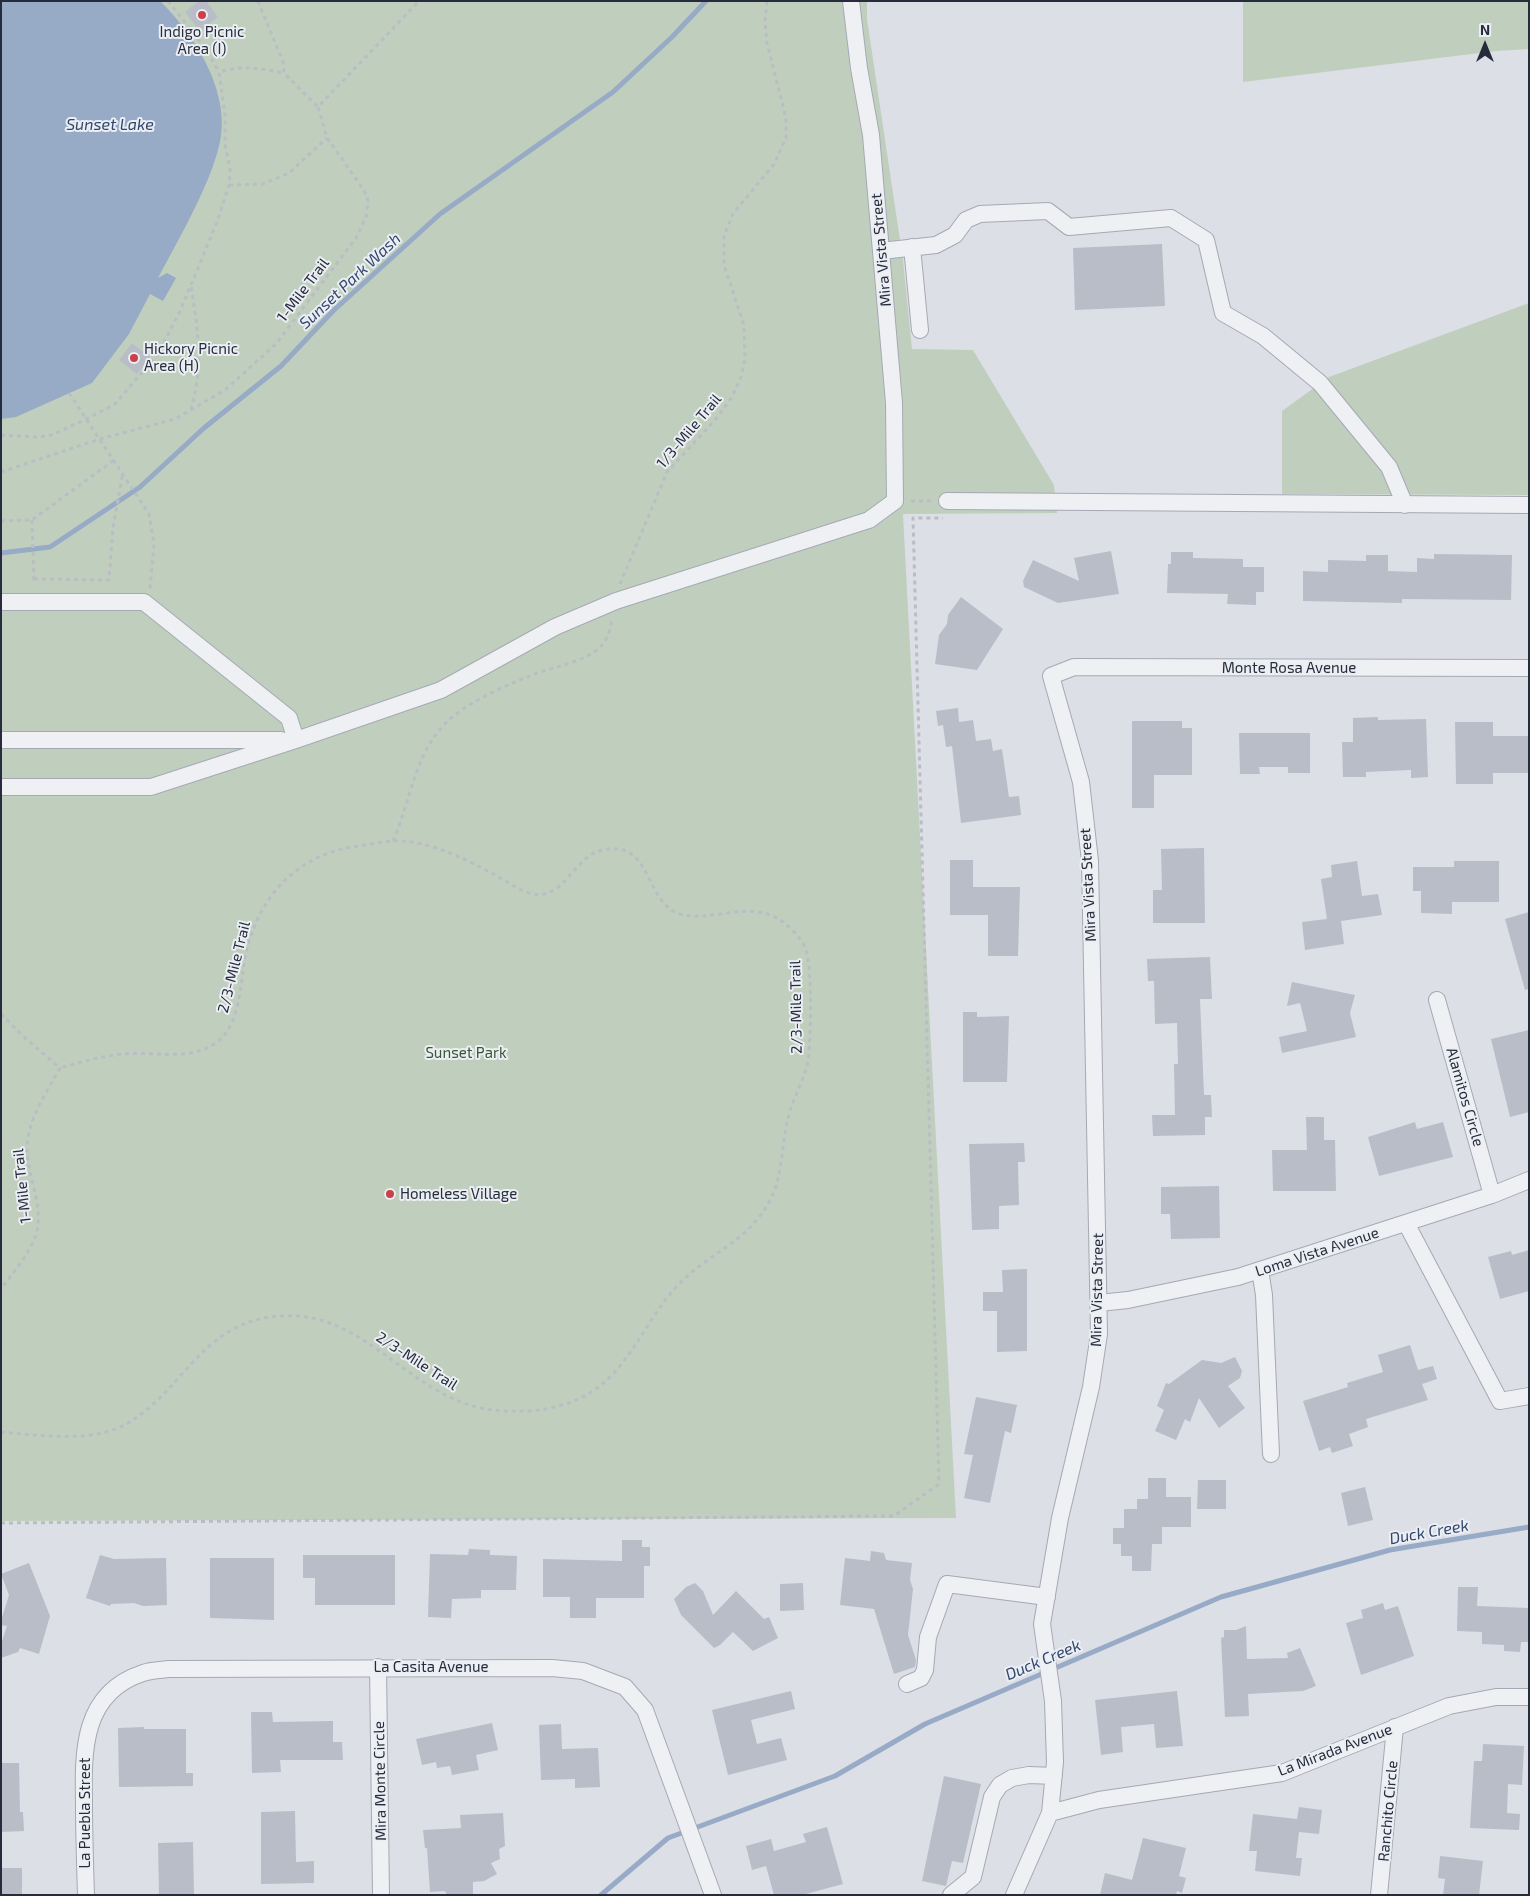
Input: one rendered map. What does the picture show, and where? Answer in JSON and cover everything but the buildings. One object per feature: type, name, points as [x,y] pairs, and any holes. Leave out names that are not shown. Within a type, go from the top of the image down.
[{"type":"street","name":"Mira Vista Street","points":[[851,1],[859,68],[871,135],[894,404],[895,501]]},
{"type":"street","points":[[881,251],[936,245],[955,235],[966,220],[980,214],[1048,211],[1069,227],[1171,218],[1206,240],[1224,313],[1263,336],[1320,383],[1389,467],[1405,505]]},
{"type":"street","points":[[912,247],[920,330]]},
{"type":"street","points":[[1,787],[151,787],[441,690],[555,627],[616,601],[869,520],[895,501]]},
{"type":"street","points":[[947,501],[1529,505]]},
{"type":"street","points":[[1,602],[144,602],[289,718],[296,740]]},
{"type":"street","name":"Monte Rosa Avenue","points":[[1052,676],[1074,668],[1529,668]]},
{"type":"street","name":"Mira Vista Street","points":[[1014,1895],[1050,1813],[1054,1776],[1053,1701],[1042,1624],[1060,1518],[1091,1387],[1098,1334],[1099,1303],[1090,861],[1081,782],[1052,676]]},
{"type":"street","points":[[1,740],[296,740]]},
{"type":"street","name":"Alamitos Circle","points":[[1437,1000],[1492,1195]]},
{"type":"street","name":"Loma Vista Avenue","points":[[1099,1303],[1137,1298],[1260,1270],[1492,1195],[1529,1180]]},
{"type":"street","points":[[1406,1222],[1500,1401],[1529,1396]]},
{"type":"street","points":[[1260,1270],[1264,1294],[1270,1454]]},
{"type":"street","points":[[907,1684],[921,1678],[925,1670],[928,1636],[947,1584],[1046,1597]]},
{"type":"street","name":"Mira Monte Circle","points":[[378,1667],[381,1895]]},
{"type":"street","name":"La Casita Avenue","points":[[121,1684],[143,1672],[169,1668],[552,1668],[583,1671],[625,1687],[645,1710],[660,1745],[673,1790],[713,1895]]},
{"type":"street","name":"La Puebla Street","points":[[86,1895],[83,1759],[88,1726],[101,1704],[121,1684]]},
{"type":"street","name":"La Mirada Avenue","points":[[1050,1813],[1099,1800],[1282,1772],[1449,1706],[1496,1697],[1529,1697]]},
{"type":"street","name":"Ranchito Circle","points":[[1379,1895],[1395,1727]]},
{"type":"street","points":[[951,1895],[973,1877],[992,1797],[1000,1785],[1012,1778],[1029,1775],[1054,1776]]},
{"type":"path","points":[[1,435],[39,437],[52,435],[114,405],[158,354],[191,285],[229,185],[230,169],[224,144],[226,115],[218,72],[205,48],[168,1]]},
{"type":"path","points":[[258,1],[283,62],[284,73]]},
{"type":"path","points":[[218,72],[240,66],[252,66],[284,73],[318,107],[419,1]]},
{"type":"path","name":"1/3-Mile Trail","points":[[393,841],[401,823],[414,777],[439,731],[454,716],[472,703],[502,687],[580,658],[603,644],[610,628],[618,588],[667,472],[715,420],[732,397],[741,377],[745,360],[744,325],[724,265],[724,236],[733,214],[774,164],[786,138],[786,118],[768,43],[767,1]]},
{"type":"path","name":"1-Mile Trail","points":[[1,472],[100,439],[175,419],[226,390],[276,344],[356,238],[366,217],[368,200],[364,190],[327,138],[318,107]]},
{"type":"path","points":[[229,185],[263,184],[289,173],[327,138]]},
{"type":"path","points":[[191,285],[200,353],[200,374],[191,410]]},
{"type":"path","points":[[69,393],[149,514],[154,544],[150,589]]},
{"type":"path","points":[[1,521],[32,520],[114,460]]},
{"type":"path","points":[[32,520],[34,581],[109,580],[114,528],[123,472]]},
{"type":"path","points":[[895,501],[947,501]]},
{"type":"path","points":[[1,1523],[894,1516],[940,1484],[913,518],[952,518]]},
{"type":"path","name":"2/3-Mile Trail","points":[[1,1432],[73,1435],[95,1434],[116,1429],[136,1417],[155,1401],[224,1332],[247,1322],[276,1316],[312,1317],[336,1324],[353,1332],[424,1382],[455,1400],[478,1408],[504,1412],[536,1411],[577,1400],[605,1382],[623,1363],[671,1292],[686,1276],[739,1240],[768,1203],[782,1168],[789,1112],[808,1062],[809,958],[804,946],[786,924],[760,912],[746,911],[690,916],[671,910],[663,903],[646,871],[636,857],[617,849],[594,852],[556,890],[544,894],[533,894],[518,889],[497,876],[448,853],[424,845],[393,841],[332,851],[304,864],[281,882],[264,904],[252,928],[240,993],[230,1028],[213,1046],[201,1051],[180,1054],[127,1053],[60,1068]]},
{"type":"path","points":[[1,1014],[60,1068]]},
{"type":"path","name":"1-Mile Trail","points":[[1,1289],[36,1233],[37,1202],[27,1158],[27,1147],[38,1107],[60,1068]]},
{"type":"green space","name":"Sunset Park","points":[[1,1],[867,1],[867,19],[903,260],[912,349],[973,350],[1054,485],[1057,513],[903,514],[956,1518],[1,1521]]},
{"type":"green space","points":[[1243,1],[1529,1],[1529,49],[1496,51],[1243,82]]},
{"type":"green space","points":[[1529,303],[1529,495],[1282,494],[1282,411],[1329,377]]},
{"type":"water","name":"Sunset Lake","points":[[1,1],[160,1],[184,29],[206,62],[219,99],[222,117],[221,136],[217,152],[204,189],[158,278],[167,273],[176,278],[163,301],[150,294],[129,334],[92,383],[16,417],[1,419]]},
{"type":"waterway","name":"Sunset Park Wash","points":[[1,553],[50,547],[140,487],[204,428],[281,366],[333,311],[440,214],[613,92],[672,37],[706,1]]},
{"type":"waterway","name":"Duck Creek","points":[[601,1895],[668,1838],[835,1776],[925,1724],[1221,1597],[1390,1550],[1529,1527]]},
{"type":"place","name":"Indigo Picnic Area (I)","points":[[202,15]]},
{"type":"place","name":"Hickory Picnic Area (H)","points":[[134,358]]},
{"type":"place","name":"Homeless Village","points":[[390,1194]]}]
